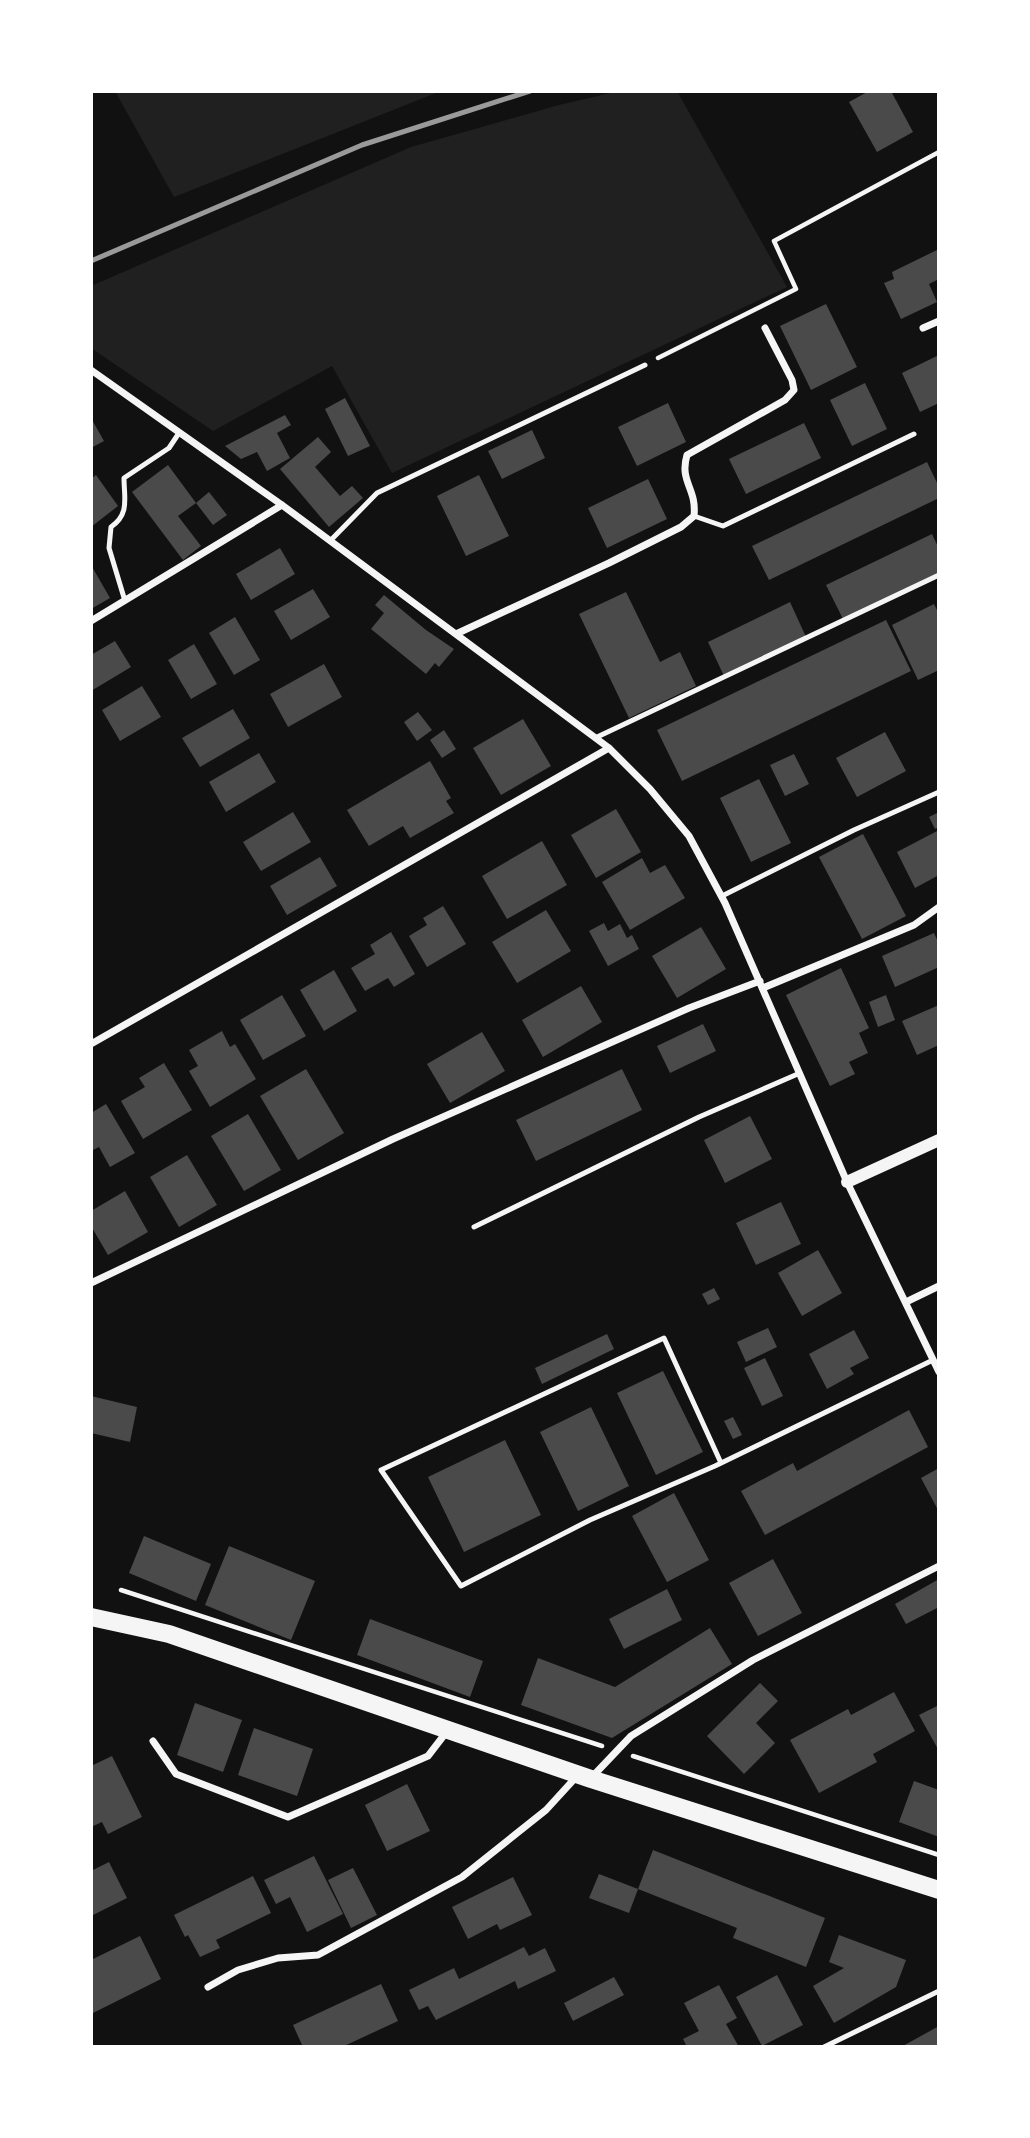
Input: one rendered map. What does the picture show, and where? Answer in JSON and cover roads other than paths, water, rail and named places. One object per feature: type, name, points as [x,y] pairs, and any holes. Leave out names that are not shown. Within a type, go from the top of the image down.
[{"type":"main road","points":[[91,1617],[169,1634],[585,1776],[939,1890]]},
{"type":"street","points":[[923,328],[939,321]]},
{"type":"street","points":[[456,634],[621,557],[681,527],[694,516],[696,502],[683,470],[687,456],[785,400],[794,390],[792,380],[765,328]]},
{"type":"street","points":[[91,370],[282,505],[595,737],[650,789],[689,836],[722,897],[848,1182],[939,1371]]},
{"type":"street","points":[[91,621],[282,505]]},
{"type":"street","points":[[91,1044],[609,748]]},
{"type":"street","points":[[91,1283],[393,1139],[689,1008],[761,985],[914,925],[939,907]]},
{"type":"street","points":[[848,1182],[939,1140]]},
{"type":"street","points":[[906,1302],[939,1286]]},
{"type":"street","points":[[208,1987],[238,1970],[278,1958],[318,1955],[462,1877],[617,1751],[631,1736],[753,1660],[939,1566]]},
{"type":"street","points":[[153,1741],[176,1774],[288,1817],[428,1756],[449,1730]]},
{"type":"lane","points":[[330,541],[377,494],[645,365]]},
{"type":"lane","points":[[125,601],[109,548],[111,527],[119,521],[125,509],[124,478],[169,448],[179,433]]},
{"type":"lane","points":[[694,516],[723,526],[914,434]]},
{"type":"lane","points":[[595,737],[939,575]]},
{"type":"lane","points":[[722,897],[854,830],[939,792]]},
{"type":"lane","points":[[474,1227],[699,1117],[800,1073]]},
{"type":"lane","points":[[721,1462],[664,1338],[381,1469],[461,1586],[590,1520],[721,1462],[933,1360]]},
{"type":"lane","points":[[824,2047],[939,1991]]},
{"type":"railway","points":[[91,261],[362,145],[530,91]]}]
